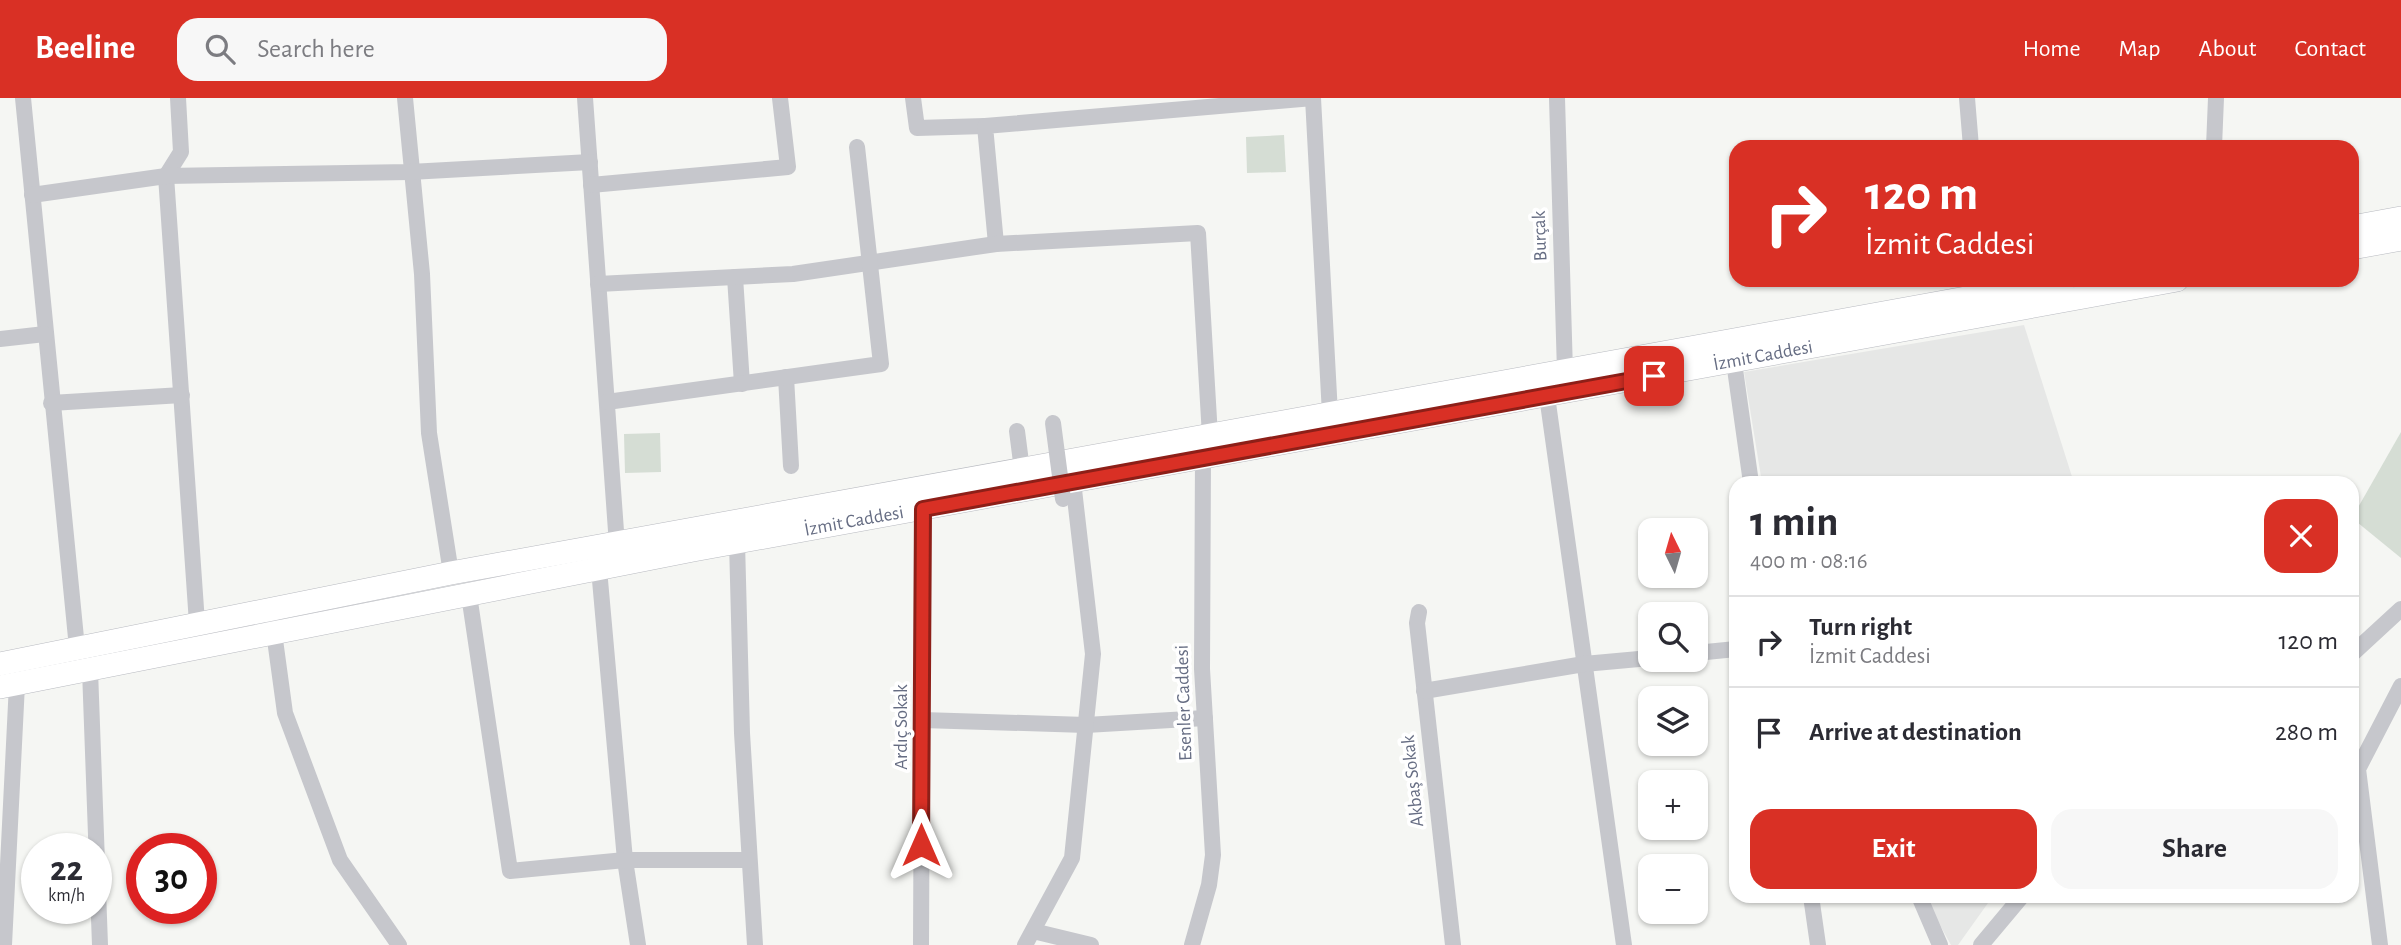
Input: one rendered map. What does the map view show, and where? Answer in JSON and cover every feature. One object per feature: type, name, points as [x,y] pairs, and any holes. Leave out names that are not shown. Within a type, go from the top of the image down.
[{"type":"main road","points":[[2359,226],[2401,218]]},
{"type":"main road","points":[[2359,247],[2401,239]]},
{"type":"main road","name":"İzmit Caddesi","points":[[0,664],[451,573],[1022,470],[1547,396],[2139,287]]},
{"type":"main road","name":"İzmit Caddesi","points":[[9,686],[737,542],[923,509],[1068,490],[1207,446],[1330,414],[1565,372],[1982,288]]},
{"type":"street","points":[[23,98],[77,649]]},
{"type":"street","points":[[178,98],[181,152],[166,176],[197,623]]},
{"type":"street","points":[[405,98],[410,172],[422,274],[429,433],[451,573]]},
{"type":"street","points":[[585,98],[617,545]]},
{"type":"street","points":[[591,186],[788,167],[780,98]]},
{"type":"street","points":[[913,98],[917,128],[985,126],[1312,98],[1330,414]]},
{"type":"street","name":"Burçak","points":[[1558,98],[1565,372]]},
{"type":"street","points":[[1967,98],[1970,140]]},
{"type":"street","points":[[2214,140],[2216,98]]},
{"type":"street","points":[[598,284],[793,274],[996,244],[985,126]]},
{"type":"street","points":[[607,402],[881,364],[872,262],[857,147]]},
{"type":"street","points":[[32,195],[166,176],[410,172],[590,162]]},
{"type":"street","name":"Esenler Caddesi","points":[[996,244],[1198,233],[1207,446],[1202,669],[1213,855],[1209,885],[1192,945]]},
{"type":"street","points":[[735,277],[742,384]]},
{"type":"street","points":[[0,339],[45,334]]},
{"type":"street","points":[[1734,362],[1750,476]]},
{"type":"street","points":[[786,377],[792,466]]},
{"type":"street","points":[[51,403],[182,395]]},
{"type":"street","points":[[1547,396],[1624,945]]},
{"type":"street","points":[[1053,423],[1082,555],[1093,654],[1072,858],[1029,938],[1091,945]]},
{"type":"street","points":[[1017,431],[1022,470]]},
{"type":"street","name":"Ardıç Sokak","points":[[921,945],[923,509]]},
{"type":"street","points":[[737,542],[742,733],[755,945]]},
{"type":"street","points":[[1065,556],[1082,555]]},
{"type":"street","points":[[598,569],[625,860],[638,945]]},
{"type":"street","points":[[469,595],[510,871],[625,860],[749,860]]},
{"type":"street","points":[[270,609],[285,713],[340,860],[393,944]]},
{"type":"street","points":[[2359,648],[2401,609]]},
{"type":"street","name":"Akbaş Sokak","points":[[1419,612],[1417,623],[1453,945]]},
{"type":"street","points":[[1708,652],[1729,650]]},
{"type":"street","points":[[1424,691],[1584,664],[1638,658]]},
{"type":"street","points":[[90,670],[100,945]]},
{"type":"street","points":[[4,945],[9,686]]},
{"type":"street","points":[[2359,767],[2401,687]]},
{"type":"street","points":[[922,720],[1086,725],[1205,718]]},
{"type":"street","points":[[2359,777],[2380,945]]},
{"type":"street","points":[[1812,903],[1818,945]]},
{"type":"street","points":[[1922,903],[1940,945]]},
{"type":"street","points":[[1981,945],[2016,903]]},
{"type":"shaded area","points":[[1284,135],[1286,172],[1247,173],[1246,137]]},
{"type":"shaded area","points":[[2024,325],[2072,476],[1761,476],[1744,372]]},
{"type":"shaded area","points":[[2401,432],[2401,558],[2359,524],[2359,506]]},
{"type":"shaded area","points":[[660,433],[661,472],[625,473],[624,434]]},
{"type":"shaded area","points":[[1928,903],[1988,903],[1958,945],[1951,945]]},
{"type":"route","points":[[921,845],[923,509],[1654,376]]}]
